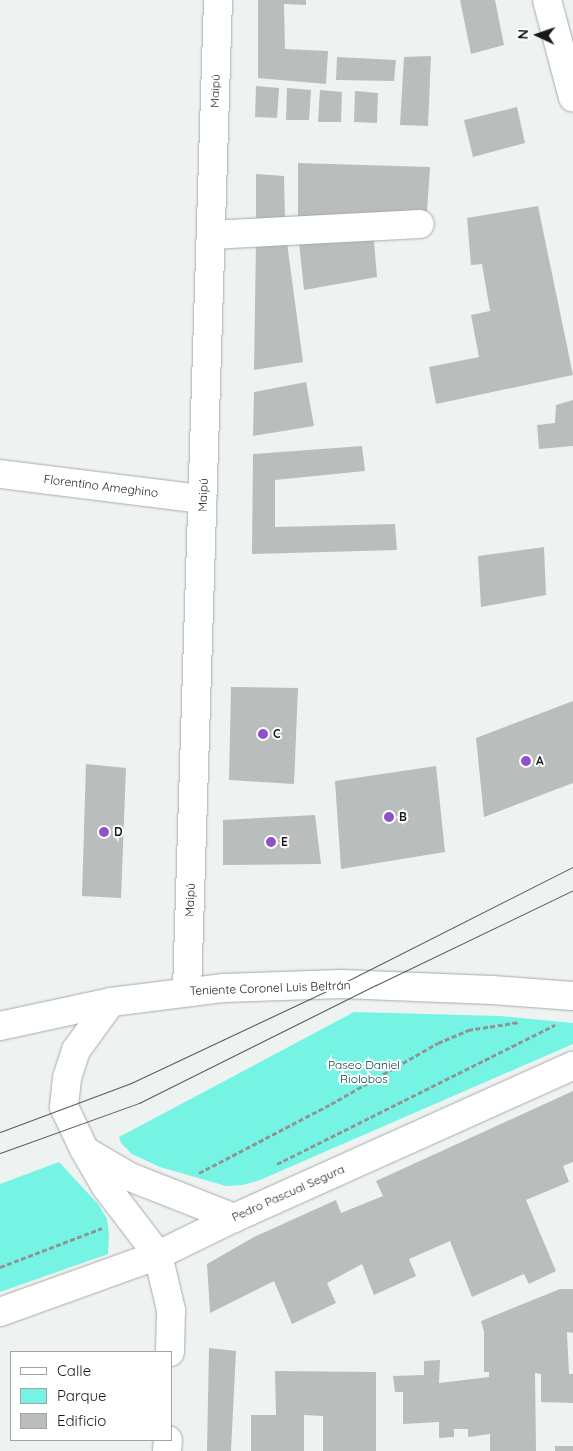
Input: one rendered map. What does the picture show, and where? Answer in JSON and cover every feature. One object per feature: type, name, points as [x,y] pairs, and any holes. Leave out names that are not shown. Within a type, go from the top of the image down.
[{"type":"main road","name":"Maipú","points":[[187,991],[218,0]]},
{"type":"main road","points":[[547,0],[573,98]]},
{"type":"main road","points":[[211,235],[420,224]]},
{"type":"main road","name":"Florentino Ameghino","points":[[0,474],[202,499]]},
{"type":"main road","name":"Teniente Coronel Luis Beltrán","points":[[0,1026],[111,1002],[187,991],[301,984],[492,990],[573,996]]},
{"type":"main road","points":[[111,1002],[89,1029],[76,1050],[67,1078],[64,1108],[84,1149],[106,1187],[158,1255],[171,1310],[170,1351]]},
{"type":"main road","name":"Pedro Pascual Segura","points":[[0,1312],[158,1255],[234,1218],[573,1066]]},
{"type":"main road","points":[[84,1149],[130,1177],[234,1218]]},
{"type":"path","points":[[165,1191],[331,1104],[438,1043],[468,1030],[523,1021]]},
{"type":"path","points":[[268,1168],[561,1022]]},
{"type":"path","points":[[0,1267],[110,1225],[127,1215]]},
{"type":"green space","name":"Paseo Daniel Riolobos","points":[[354,1012],[500,1016],[573,1023],[573,1044],[260,1180],[243,1185],[226,1186],[160,1167],[132,1154],[121,1143],[119,1137]]},
{"type":"green space","points":[[59,1162],[98,1204],[107,1219],[109,1234],[108,1254],[0,1292],[0,1184]]},
{"type":"building","points":[[258,0],[306,0],[306,5],[284,4],[285,49],[328,51],[326,84],[258,78]]},
{"type":"building","points":[[460,0],[495,0],[504,45],[471,54]]},
{"type":"building","points":[[431,56],[428,126],[400,125],[404,57]]},
{"type":"building","points":[[337,57],[396,60],[394,81],[336,80]]},
{"type":"building","points":[[256,86],[279,88],[277,118],[255,117]]},
{"type":"building","points":[[287,88],[311,90],[309,120],[286,120]]},
{"type":"building","points":[[320,90],[342,92],[341,122],[318,122]]},
{"type":"building","points":[[355,91],[378,93],[377,123],[354,122]]},
{"type":"building","points":[[517,107],[525,143],[473,157],[464,120]]},
{"type":"building","points":[[298,163],[430,167],[427,212],[298,219]]},
{"type":"building","points":[[256,174],[284,176],[285,221],[256,221]]},
{"type":"building","points":[[538,206],[573,375],[436,404],[429,367],[479,357],[471,315],[490,311],[482,264],[471,265],[467,218]]},
{"type":"building","points":[[373,231],[377,277],[304,290],[299,243]]},
{"type":"building","points":[[256,243],[287,243],[303,362],[254,370]]},
{"type":"building","points":[[306,382],[314,426],[253,436],[254,392]]},
{"type":"building","points":[[573,400],[573,446],[539,449],[537,425],[555,423],[556,405]]},
{"type":"building","points":[[362,446],[365,471],[275,480],[275,527],[395,524],[397,550],[252,554],[253,454]]},
{"type":"building","points":[[544,547],[546,595],[481,607],[478,556]]},
{"type":"building","name":"C","points":[[231,687],[298,688],[294,784],[229,780]]},
{"type":"building","name":"A","points":[[573,701],[573,783],[484,817],[476,738]]},
{"type":"building","name":"D","points":[[86,764],[126,768],[121,898],[82,896]]},
{"type":"building","name":"B","points":[[436,766],[445,852],[341,869],[335,781]]},
{"type":"building","name":"E","points":[[315,815],[321,864],[223,865],[223,820]]},
{"type":"building","points":[[573,1091],[573,1162],[563,1166],[569,1182],[526,1200],[556,1271],[529,1284],[524,1274],[472,1297],[450,1241],[409,1259],[416,1276],[374,1295],[362,1264],[327,1283],[336,1303],[292,1324],[274,1281],[210,1313],[207,1264],[254,1237],[336,1200],[341,1213],[383,1196],[376,1181]]},
{"type":"building","points":[[560,1289],[573,1289],[573,1333],[567,1332],[569,1374],[573,1374],[573,1403],[541,1402],[541,1374],[535,1373],[536,1451],[490,1451],[490,1434],[468,1437],[468,1429],[454,1429],[454,1437],[439,1438],[439,1422],[403,1424],[403,1392],[395,1392],[393,1376],[424,1375],[424,1361],[440,1360],[439,1383],[489,1377],[489,1372],[484,1372],[484,1332],[481,1321]]},
{"type":"building","points":[[209,1348],[236,1351],[231,1451],[207,1451]]},
{"type":"building","points":[[275,1371],[376,1372],[376,1451],[323,1451],[323,1416],[304,1415],[304,1451],[251,1451],[251,1415],[276,1415]]},
{"type":"building","points":[[555,1446],[573,1446],[573,1451],[555,1451]]},
{"type":"tram line","points":[[0,1132],[131,1083],[341,984],[573,867]]},
{"type":"tram line","points":[[0,1153],[139,1103],[376,985],[573,890]]},
{"type":"place","name":"C","points":[[263,734]]},
{"type":"place","name":"A","points":[[526,761]]},
{"type":"place","name":"B","points":[[389,817]]},
{"type":"place","name":"D","points":[[104,832]]},
{"type":"place","name":"E","points":[[271,842]]}]
